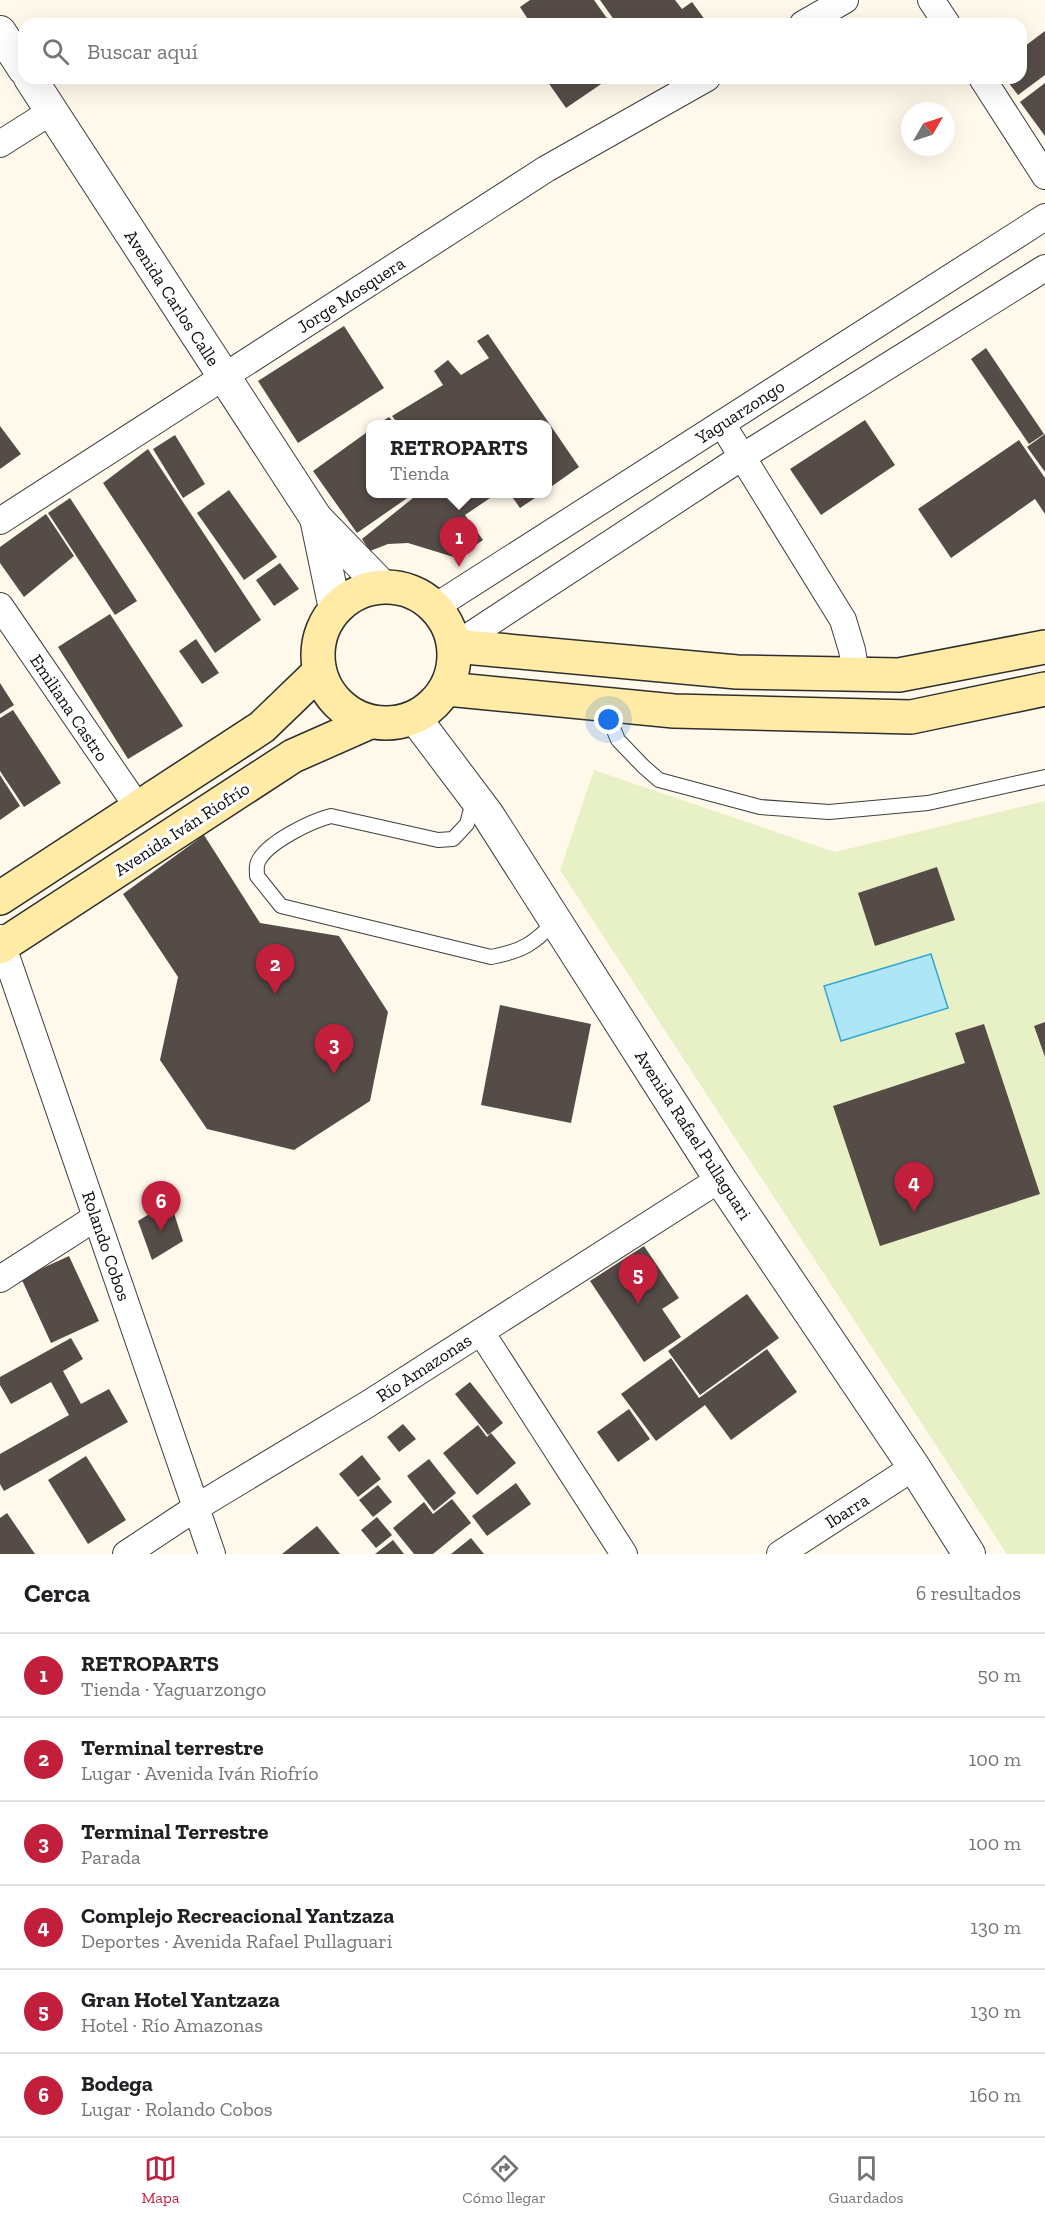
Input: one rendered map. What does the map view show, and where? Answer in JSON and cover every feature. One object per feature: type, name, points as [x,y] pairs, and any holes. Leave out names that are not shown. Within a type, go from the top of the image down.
[{"type":"main road","points":[[381,585],[416,593],[435,607],[448,625],[454,646],[454,668],[447,689],[433,706],[415,718],[393,724],[370,722],[349,713],[331,695],[319,672],[318,644],[328,618],[335,609],[343,601],[381,585]]},
{"type":"main road","points":[[454,646],[736,672],[899,675],[1045,646]]},
{"type":"main road","points":[[0,898],[262,727],[319,672]]},
{"type":"main road","points":[[447,689],[674,711],[911,717],[1045,689]]},
{"type":"main road","name":"Avenida Iván Riofrío","points":[[1,944],[293,756],[370,722]]},
{"type":"street","points":[[814,18],[845,0]]},
{"type":"street","points":[[931,0],[943,18]]},
{"type":"street","points":[[0,33],[18,60]]},
{"type":"street","name":"Avenida Carlos Calle","points":[[34,84],[316,518],[381,585]]},
{"type":"street","name":"Jorge Mosquera","points":[[0,521],[546,169],[696,84]]},
{"type":"street","points":[[986,84],[1045,176]]},
{"type":"street","points":[[0,144],[52,111]]},
{"type":"street","name":"Yaguarzongo","points":[[435,607],[1045,217]]},
{"type":"street","points":[[454,646],[742,457],[1045,268]]},
{"type":"street","points":[[722,424],[843,620],[856,674]]},
{"type":"street","name":"Avenida Carlos Calle","points":[[316,518],[335,609]]},
{"type":"street","name":"Emiliana Castro","points":[[0,606],[139,809]]},
{"type":"street","name":"Avenida Rafael Pullaguari","points":[[415,718],[474,796],[720,1179],[914,1467],[969,1554]]},
{"type":"street","name":"Rolando Cobos","points":[[1,944],[212,1554]]},
{"type":"street","name":"Río Amazonas","points":[[126,1554],[197,1507],[368,1404],[720,1179]]},
{"type":"street","points":[[0,1279],[95,1218]]},
{"type":"street","points":[[481,1332],[624,1554]]},
{"type":"street","name":"Ibarra","points":[[780,1554],[914,1467]]},
{"type":"lane","points":[[604,705],[618,740],[659,780],[760,807],[829,812],[928,803],[1045,777]]},
{"type":"lane","points":[[474,796],[467,824],[453,839],[438,840],[330,816],[313,820],[293,831],[272,847],[258,861],[256,876],[281,906],[491,957],[514,953],[536,941],[556,921]]},
{"type":"green space","points":[[594,770],[835,852],[1045,801],[1045,1554],[1007,1554],[560,870]]},
{"type":"water","points":[[931,954],[948,1008],[841,1041],[824,986]]},
{"type":"building","points":[[530,0],[594,0],[607,18],[527,18],[520,7]]},
{"type":"building","points":[[600,0],[675,0],[682,9],[692,2],[704,18],[613,18]]},
{"type":"building","points":[[1045,31],[1045,75],[1018,95],[1010,84],[1027,84],[1027,44]]},
{"type":"building","points":[[1045,83],[1045,136],[1020,102]]},
{"type":"building","points":[[549,84],[601,84],[566,108]]},
{"type":"building","points":[[344,326],[384,388],[298,443],[258,381]]},
{"type":"building","points":[[488,334],[547,420],[395,420],[392,416],[443,385],[434,371],[448,360],[461,375],[489,358],[477,341]]},
{"type":"building","points":[[986,348],[1044,434],[1029,444],[971,359]]},
{"type":"building","points":[[865,420],[895,465],[821,515],[790,469]]},
{"type":"building","points":[[0,426],[21,454],[0,469]]},
{"type":"building","points":[[552,428],[579,467],[552,486]]},
{"type":"building","points":[[366,433],[366,498],[407,498],[357,533],[313,471]]},
{"type":"building","points":[[1045,434],[1045,472],[1027,447]]},
{"type":"building","points":[[175,435],[205,484],[183,498],[153,449]]},
{"type":"building","points":[[1019,440],[1045,478],[1045,514],[1035,499],[951,558],[918,509]]},
{"type":"building","points":[[148,449],[261,620],[215,653],[103,483]]},
{"type":"building","points":[[229,490],[277,557],[244,580],[197,513]]},
{"type":"building","points":[[70,498],[137,601],[115,615],[48,513]]},
{"type":"building","points":[[413,498],[490,498],[465,515],[483,540],[457,558],[408,543],[388,544],[370,551],[362,539]]},
{"type":"building","points":[[513,498],[535,498],[520,508]]},
{"type":"building","points":[[46,514],[74,556],[24,597],[0,563],[0,547]]},
{"type":"building","points":[[280,563],[299,589],[274,606],[256,580]]},
{"type":"building","points":[[110,614],[183,726],[128,759],[58,647]]},
{"type":"building","points":[[196,639],[219,673],[202,684],[179,651]]},
{"type":"building","points":[[0,683],[14,705],[0,714]]},
{"type":"building","points":[[13,710],[61,783],[24,807],[0,771],[0,718]]},
{"type":"building","points":[[0,775],[20,806],[0,820]]},
{"type":"building","points":[[204,835],[260,923],[339,936],[388,1012],[370,1101],[294,1150],[207,1129],[160,1060],[178,977],[123,894]]},
{"type":"building","points":[[937,867],[955,920],[875,946],[858,893]]},
{"type":"building","points":[[500,1005],[591,1024],[571,1123],[481,1105]]},
{"type":"building","points":[[1045,1022],[1045,1057],[1034,1026]]},
{"type":"building","points":[[984,1024],[1040,1194],[880,1246],[833,1106],[965,1063],[955,1033]]},
{"type":"building","points":[[170,1201],[183,1241],[152,1260],[138,1221]]},
{"type":"building","points":[[644,1246],[679,1298],[662,1309],[681,1337],[644,1362],[590,1281]]},
{"type":"building","points":[[69,1256],[99,1321],[51,1343],[21,1278]]},
{"type":"building","points":[[747,1294],[779,1338],[700,1395],[668,1351]]},
{"type":"building","points":[[71,1338],[83,1359],[63,1371],[81,1404],[109,1389],[128,1422],[4,1491],[0,1484],[0,1454],[69,1415],[51,1382],[11,1404],[0,1385],[0,1377]]},
{"type":"building","points":[[767,1349],[797,1392],[731,1440],[705,1405],[656,1441],[621,1394],[671,1358],[699,1398]]},
{"type":"building","points":[[470,1382],[503,1423],[488,1435],[455,1394]]},
{"type":"building","points":[[629,1409],[650,1439],[618,1462],[597,1432]]},
{"type":"building","points":[[403,1424],[416,1439],[399,1452],[387,1437]]},
{"type":"building","points":[[478,1425],[487,1437],[491,1433],[516,1463],[477,1495],[443,1453]]},
{"type":"building","points":[[362,1455],[381,1479],[358,1497],[339,1474]]},
{"type":"building","points":[[86,1456],[126,1520],[88,1544],[48,1480]]},
{"type":"building","points":[[429,1459],[456,1493],[434,1511],[407,1476]]},
{"type":"building","points":[[516,1483],[531,1504],[487,1536],[472,1516]]},
{"type":"building","points":[[378,1485],[392,1502],[373,1517],[359,1500]]},
{"type":"building","points":[[452,1499],[471,1523],[433,1554],[414,1554],[393,1528],[424,1502],[433,1514]]},
{"type":"building","points":[[7,1513],[35,1554],[0,1554],[0,1518]]},
{"type":"building","points":[[377,1517],[392,1535],[376,1548],[361,1530]]},
{"type":"building","points":[[317,1526],[340,1554],[282,1554]]},
{"type":"building","points":[[471,1538],[484,1554],[451,1554]]},
{"type":"building","points":[[393,1540],[404,1554],[375,1554]]},
{"type":"place","name":"RETROPARTS","points":[[459,567]]},
{"type":"place","name":"Terminal terrestre","points":[[275,994]]},
{"type":"place","name":"Terminal Terrestre","points":[[334,1074]]},
{"type":"place","name":"Complejo Recreacional Yantzaza","points":[[914,1212]]},
{"type":"place","name":"Bodega","points":[[161,1231]]},
{"type":"place","name":"Gran Hotel Yantzaza","points":[[638,1304]]}]
